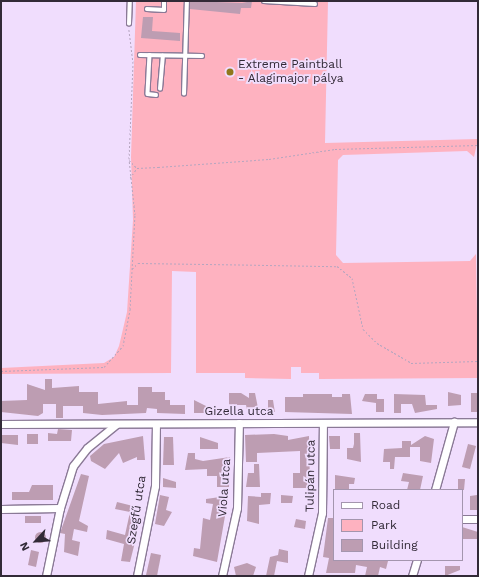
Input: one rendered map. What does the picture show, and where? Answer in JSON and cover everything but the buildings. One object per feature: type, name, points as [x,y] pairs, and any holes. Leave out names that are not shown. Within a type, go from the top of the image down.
[{"type":"street","points":[[435,489],[454,422]]},
{"type":"street","points":[[439,489],[454,422]]},
{"type":"street","name":"Gizella utca","points":[[1,424],[478,422]]},
{"type":"street","name":"Viola utca","points":[[222,576],[237,508],[239,423]]},
{"type":"street","name":"Tulipán utca","points":[[308,576],[322,513],[323,423]]},
{"type":"street","points":[[46,576],[60,508],[68,478],[79,456],[118,424]]},
{"type":"street","name":"Szegfű utca","points":[[137,576],[155,486],[156,424]]},
{"type":"street","points":[[1,509],[60,508]]},
{"type":"street","points":[[463,519],[478,519]]},
{"type":"street","points":[[412,576],[416,561]]},
{"type":"street","points":[[416,576],[420,561]]},
{"type":"lane","points":[[129,24],[130,1]]},
{"type":"lane","points":[[146,9],[164,10],[164,1]]},
{"type":"lane","points":[[184,94],[187,57],[187,1]]},
{"type":"lane","points":[[264,1],[315,4]]},
{"type":"lane","points":[[140,55],[187,57],[202,56]]},
{"type":"lane","points":[[150,56],[148,94],[156,95]]},
{"type":"lane","points":[[160,89],[163,56]]},
{"type":"path","points":[[1,371],[96,368],[112,362],[123,346],[127,330],[135,215],[130,180],[129,159],[133,63],[129,24]]},
{"type":"path","points":[[137,168],[269,159],[335,149],[478,145]]},
{"type":"path","points":[[129,159],[137,168]]},
{"type":"path","points":[[130,180],[137,168]]},
{"type":"path","points":[[131,271],[138,263],[336,266],[352,278],[363,330],[377,343],[411,363],[478,361]]},
{"type":"green space","points":[[136,1],[328,1],[325,143],[478,139],[474,157],[467,151],[343,155],[338,160],[336,255],[343,263],[470,261],[476,254],[478,378],[319,379],[319,373],[301,373],[301,367],[291,367],[291,379],[245,378],[245,373],[196,373],[196,272],[172,271],[171,373],[1,374],[1,368],[104,363],[114,357],[119,346],[127,312],[133,220],[131,157]]},
{"type":"place","name":"Extreme Paintball - Alagimajor pálya","points":[[230,72]]}]
